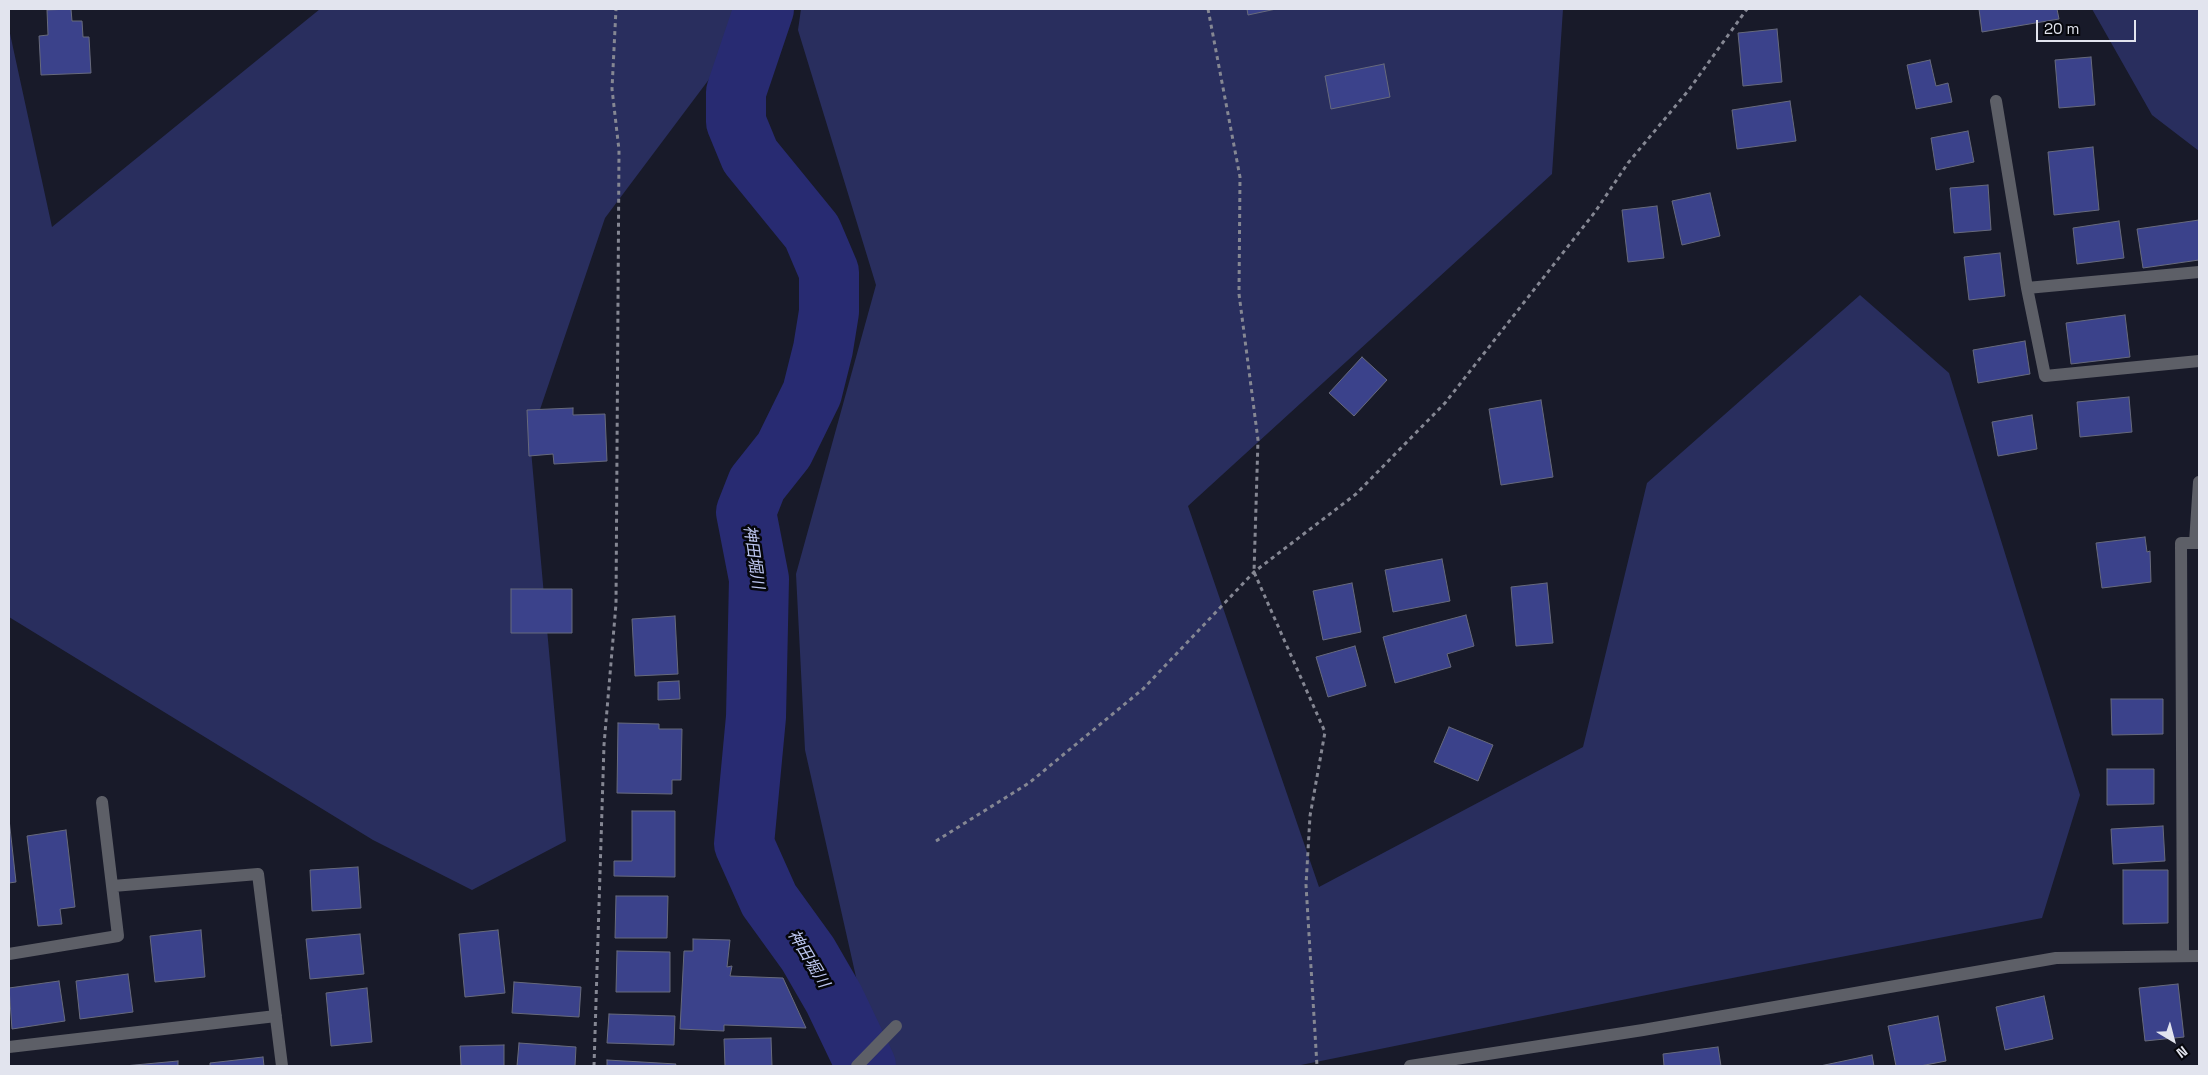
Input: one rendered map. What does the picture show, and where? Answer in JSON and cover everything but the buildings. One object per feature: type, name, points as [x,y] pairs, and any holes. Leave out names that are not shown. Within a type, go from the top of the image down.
[{"type":"street","points":[[1996,101],[2027,288],[2044,376],[2199,361]]},
{"type":"street","points":[[2027,288],[2199,272]]},
{"type":"street","points":[[2183,956],[2181,543],[2197,543],[2199,482]]},
{"type":"street","points":[[9,954],[118,936],[102,802]]},
{"type":"street","points":[[113,886],[258,874],[282,1066]]},
{"type":"street","points":[[1410,1066],[1644,1030],[2056,958],[2199,956]]},
{"type":"street","points":[[9,1046],[276,1016]]},
{"type":"street","points":[[857,1066],[896,1026]]},
{"type":"path","points":[[594,1066],[604,745],[616,604],[619,150],[612,89],[616,9]]},
{"type":"path","points":[[1208,9],[1240,177],[1239,294],[1258,440],[1254,572],[1324,732],[1310,816],[1306,885],[1317,1066]]},
{"type":"path","points":[[936,841],[1029,783],[1143,690],[1254,572],[1356,494],[1445,403],[1595,212],[1628,163],[1688,91],[1747,9]]},
{"type":"shaded area","points":[[320,9],[734,9],[722,62],[605,218],[530,439],[566,841],[472,890],[373,840],[9,617],[9,29],[52,227]]},
{"type":"shaded area","points":[[801,9],[1563,9],[1552,174],[1188,506],[1319,887],[1583,747],[1647,483],[1860,295],[1949,373],[2080,795],[2042,918],[1691,986],[1296,1066],[876,1066],[805,750],[796,574],[876,285],[798,30]]},
{"type":"shaded area","points":[[2092,9],[2199,9],[2199,151],[2152,115]]},
{"type":"waterway","name":"神田堀川","points":[[764,9],[736,92],[736,122],[750,156],[812,232],[829,272],[829,312],[823,349],[812,393],[784,450],[757,484],[746,512],[759,579],[756,717],[744,844],[769,900],[808,954],[834,999],[866,1066]]}]
